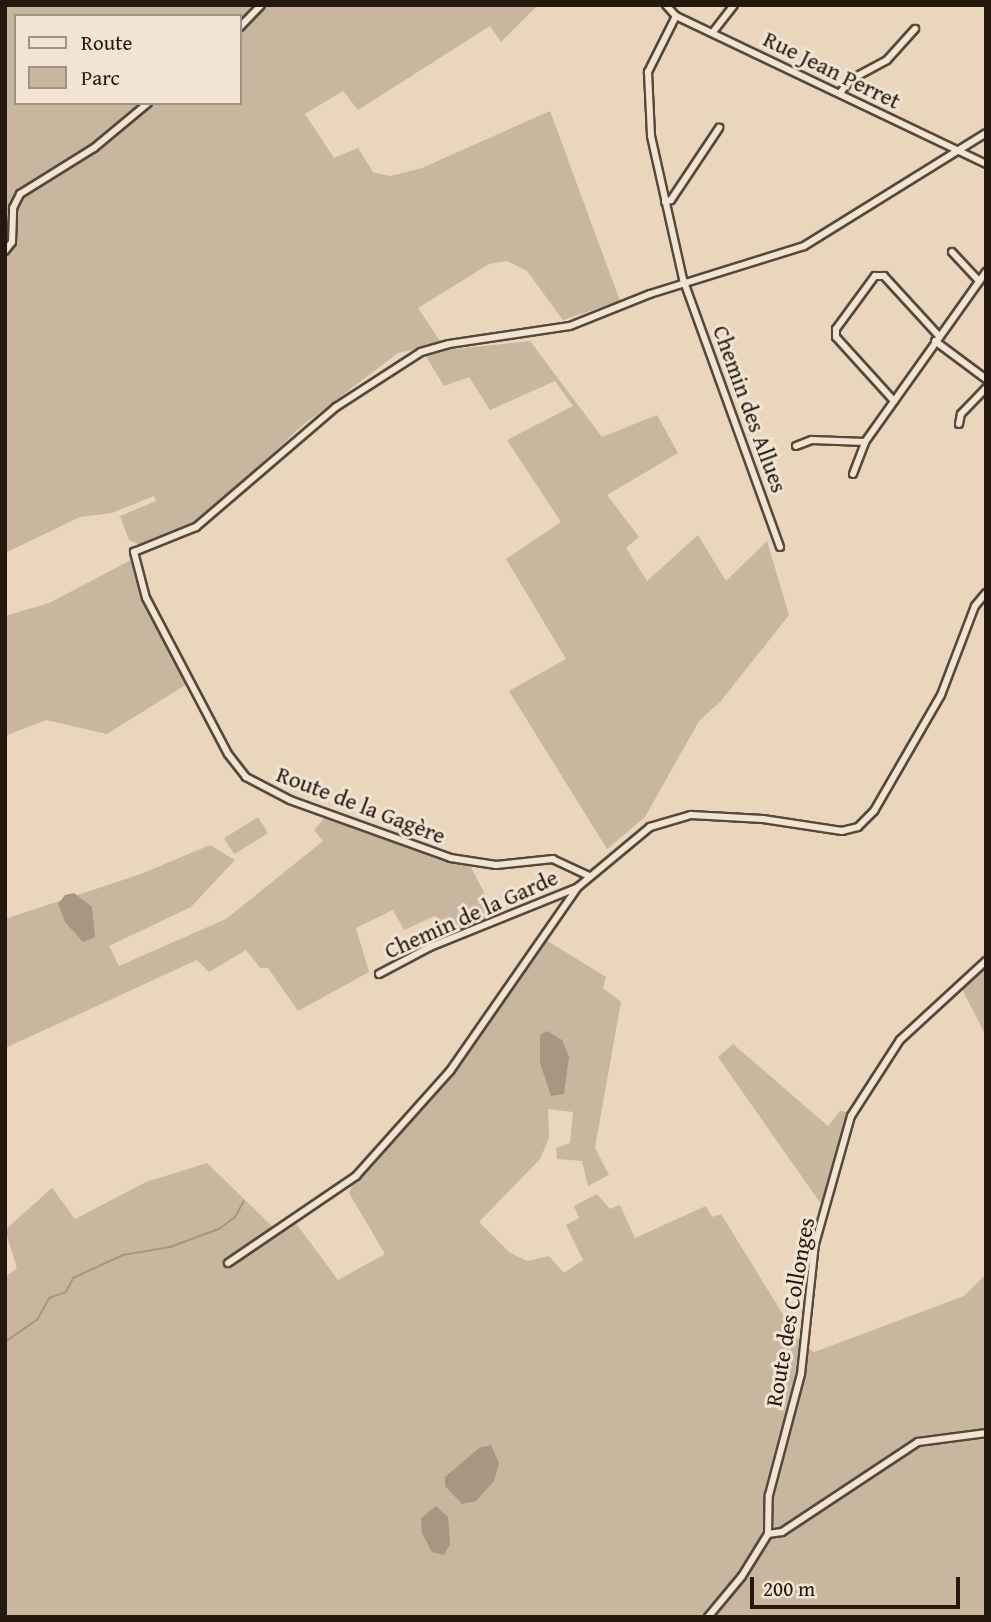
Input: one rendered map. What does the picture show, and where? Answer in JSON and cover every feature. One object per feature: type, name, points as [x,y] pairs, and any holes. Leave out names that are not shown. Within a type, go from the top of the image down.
[{"type":"street","points":[[242,25],[261,5]]},
{"type":"street","name":"Rue Jean Perret","points":[[666,5],[676,16],[986,164]]},
{"type":"street","points":[[713,32],[734,5]]},
{"type":"street","name":"Chemin des Allues","points":[[676,16],[648,72],[651,136],[686,283],[780,547]]},
{"type":"street","points":[[840,93],[850,80],[887,61],[915,29]]},
{"type":"street","points":[[5,251],[12,242],[13,208],[20,194],[94,148],[146,105]]},
{"type":"street","points":[[665,202],[671,201],[719,128]]},
{"type":"street","points":[[686,283],[804,246],[986,133]]},
{"type":"street","points":[[952,252],[979,281]]},
{"type":"street","points":[[853,474],[865,442],[986,272]]},
{"type":"street","points":[[894,401],[836,337],[836,329],[874,276],[884,276],[937,339],[986,379]]},
{"type":"street","name":"Route de la Gagère","points":[[589,876],[553,859],[496,865],[450,858],[290,800],[246,777],[222,743],[146,598],[134,552],[196,527],[336,407],[422,352],[449,344],[570,326],[686,283]]},
{"type":"street","points":[[959,424],[961,414],[986,388]]},
{"type":"street","points":[[796,446],[812,440],[865,442]]},
{"type":"street","points":[[228,1263],[356,1176],[450,1071],[578,887],[650,827],[669,818],[691,815],[763,819],[842,831],[858,827],[874,811],[942,695],[975,606],[986,593]]},
{"type":"street","name":"Chemin de la Garde","points":[[379,974],[430,947],[578,887]]},
{"type":"street","name":"Route des Collonges","points":[[768,1534],[769,1495],[801,1374],[815,1244],[851,1116],[900,1040],[986,961]]},
{"type":"street","points":[[708,1617],[742,1576],[768,1534],[782,1532],[918,1442],[986,1433]]},
{"type":"green space","points":[[5,5],[538,5],[501,42],[490,26],[358,110],[343,91],[305,114],[334,158],[358,148],[373,172],[390,176],[422,168],[550,111],[620,301],[563,320],[527,271],[507,261],[489,264],[418,308],[446,350],[530,341],[602,437],[657,415],[678,453],[607,495],[639,537],[626,548],[647,581],[698,535],[726,581],[767,541],[789,615],[721,701],[699,721],[645,817],[607,849],[509,691],[566,659],[506,559],[561,522],[507,440],[573,406],[555,381],[490,410],[469,377],[444,386],[421,348],[398,353],[303,425],[194,526],[140,545],[129,540],[120,516],[156,501],[154,496],[112,513],[80,517],[5,553]]},
{"type":"green space","points":[[131,560],[143,598],[187,684],[107,734],[46,720],[5,736],[5,616],[49,603]]},
{"type":"green space","points":[[258,817],[268,833],[234,854],[224,838]]},
{"type":"green space","points":[[325,817],[471,867],[496,916],[446,937],[435,916],[404,930],[393,910],[356,928],[369,972],[298,1011],[268,968],[260,968],[246,950],[209,972],[197,960],[5,1048],[5,919],[141,874],[210,845],[235,860],[191,907],[109,946],[119,966],[226,919],[323,841],[314,830]]},
{"type":"green space","points":[[546,940],[606,977],[603,988],[621,1002],[595,1148],[609,1175],[588,1186],[582,1161],[557,1159],[556,1148],[570,1143],[573,1112],[548,1109],[549,1138],[540,1159],[479,1222],[509,1252],[527,1261],[549,1256],[564,1273],[583,1260],[566,1225],[579,1218],[574,1206],[597,1194],[610,1209],[620,1205],[635,1238],[706,1206],[712,1217],[721,1214],[800,1342],[814,1352],[964,1296],[986,1274],[986,1617],[5,1617],[5,1277],[17,1268],[5,1230],[52,1188],[75,1219],[146,1182],[207,1163],[278,1232],[295,1222],[338,1280],[385,1254],[349,1193],[352,1186],[451,1072]]},
{"type":"green space","points":[[986,968],[986,1036],[961,987]]},
{"type":"green space","points":[[733,1044],[828,1126],[840,1111],[848,1112],[821,1204],[718,1057]]},
{"type":"shaded area","points":[[74,893],[92,907],[95,937],[83,942],[65,922],[58,904],[65,895]]},
{"type":"shaded area","points":[[547,1031],[562,1040],[569,1057],[564,1094],[551,1096],[540,1063],[540,1035]]},
{"type":"shaded area","points":[[491,1445],[499,1463],[494,1481],[476,1501],[462,1504],[445,1486],[445,1477],[479,1448]]},
{"type":"shaded area","points":[[436,1506],[448,1517],[450,1544],[444,1555],[432,1552],[422,1533],[421,1518]]},
{"type":"waterway","points":[[5,1342],[37,1320],[49,1298],[66,1292],[73,1278],[123,1255],[170,1247],[219,1229],[235,1217],[244,1201]]}]
